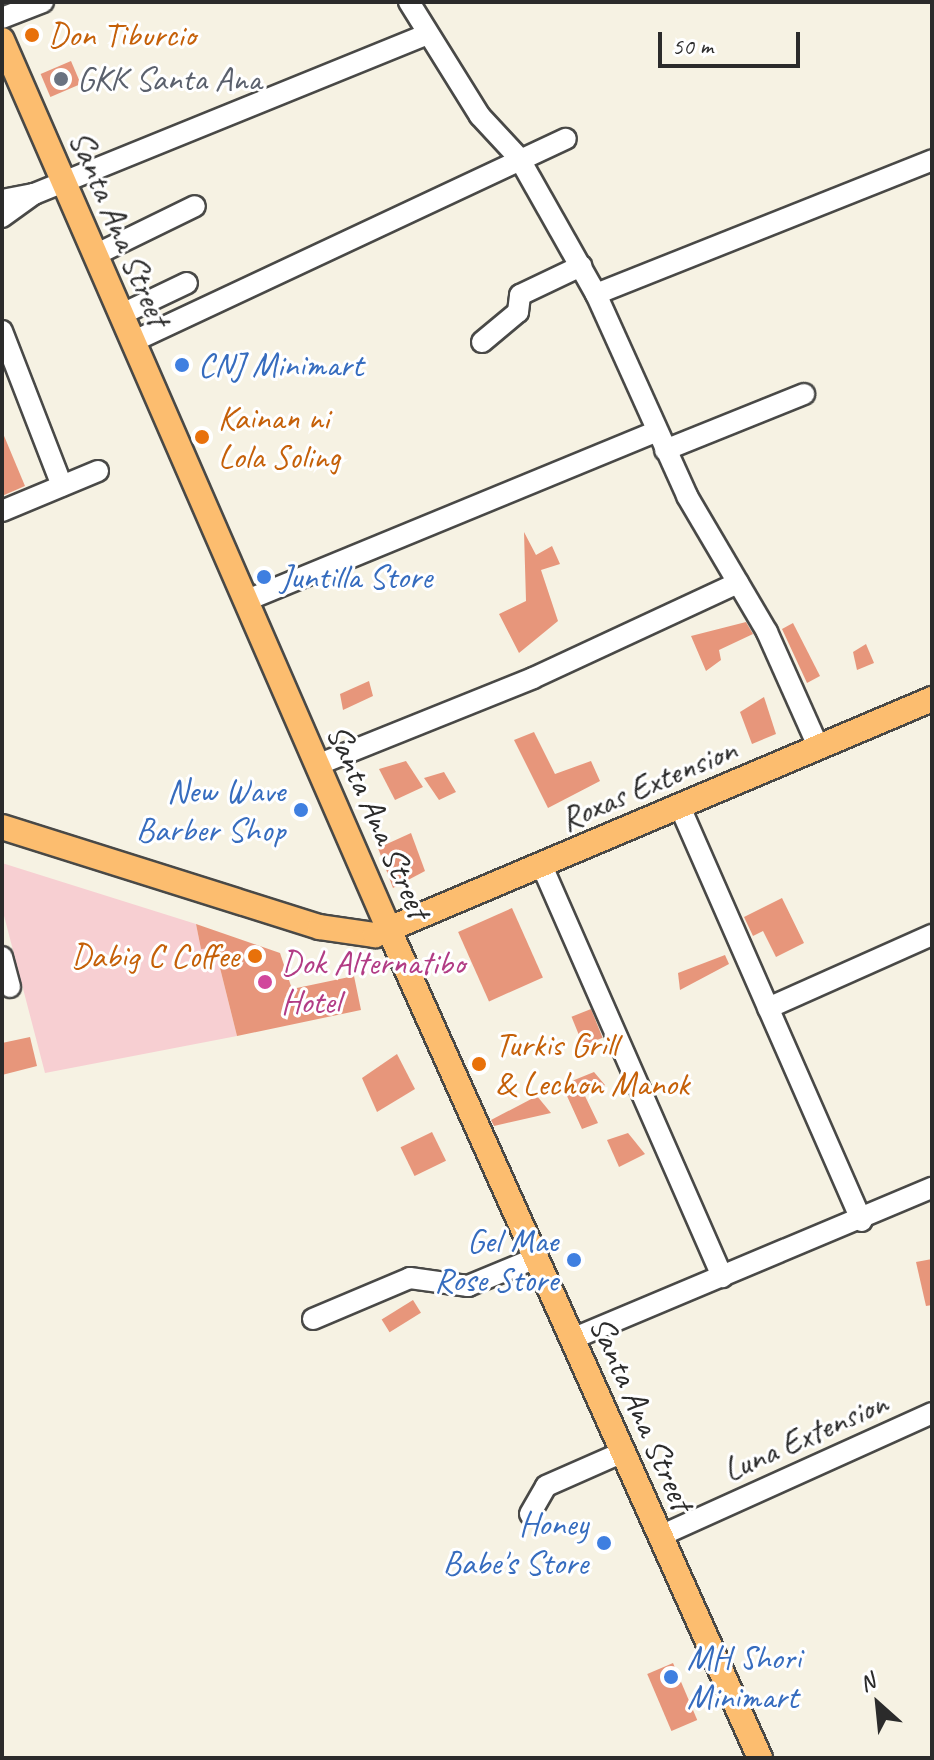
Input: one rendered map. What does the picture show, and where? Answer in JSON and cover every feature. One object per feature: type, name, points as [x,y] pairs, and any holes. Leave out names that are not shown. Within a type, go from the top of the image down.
[{"type":"main road","name":"Santa Ana Street","points":[[2,40],[390,932],[760,1758]]},
{"type":"main road","name":"Roxas Extension","points":[[390,932],[932,699]]},
{"type":"main road","points":[[2,827],[320,927],[359,935],[390,932]]},
{"type":"street","points":[[2,18],[43,2]]},
{"type":"street","points":[[409,2],[426,35],[480,116],[519,158],[581,266],[661,441],[767,632],[819,748]]},
{"type":"street","points":[[2,217],[34,194],[63,181],[426,35]]},
{"type":"street","points":[[132,342],[519,158],[566,139]]},
{"type":"street","points":[[596,294],[932,160]]},
{"type":"street","points":[[2,200],[34,194]]},
{"type":"street","points":[[95,255],[195,206]]},
{"type":"street","points":[[482,342],[518,312],[520,295],[531,287],[544,286],[581,266]]},
{"type":"street","points":[[120,315],[187,283]]},
{"type":"street","points":[[2,331],[62,486]]},
{"type":"street","points":[[245,601],[661,441],[804,394]]},
{"type":"street","points":[[2,511],[98,471]]},
{"type":"street","points":[[317,765],[533,678],[738,583]]},
{"type":"street","points":[[680,807],[862,1221]]},
{"type":"street","points":[[542,866],[722,1277]]},
{"type":"street","points":[[768,1008],[932,935]]},
{"type":"street","points":[[2,957],[10,987]]},
{"type":"street","points":[[572,1339],[862,1221],[932,1188]]},
{"type":"street","points":[[313,1319],[410,1278],[468,1286],[536,1258]]},
{"type":"street","name":"Luna Extension","points":[[660,1536],[932,1413]]},
{"type":"street","points":[[530,1514],[546,1486],[623,1452]]},
{"type":"shaded area","points":[[2,863],[196,924],[201,949],[215,948],[237,1036],[45,1073],[2,908]]},
{"type":"building","name":"GKK Santa Ana","points":[[71,61],[81,84],[50,97],[41,74]]},
{"type":"building","points":[[2,431],[25,486],[2,496]]},
{"type":"building","points":[[524,532],[536,555],[552,546],[560,564],[541,570],[558,621],[519,653],[499,614],[526,601]]},
{"type":"building","points":[[746,622],[753,634],[719,650],[721,660],[706,671],[691,636]]},
{"type":"building","points":[[793,623],[820,676],[807,683],[782,629]]},
{"type":"building","points":[[866,644],[874,663],[857,670],[853,652]]},
{"type":"building","points":[[369,681],[373,696],[343,710],[340,694]]},
{"type":"building","points":[[764,697],[776,734],[752,744],[740,712]]},
{"type":"building","points":[[534,732],[555,774],[591,761],[600,781],[548,808],[514,740]]},
{"type":"building","points":[[406,761],[423,787],[395,800],[379,769]]},
{"type":"building","points":[[444,772],[456,792],[439,800],[424,778]]},
{"type":"building","points":[[411,833],[425,871],[393,888],[378,848]]},
{"type":"building","points":[[782,898],[804,943],[776,957],[763,931],[753,936],[744,917]]},
{"type":"building","points":[[512,908],[543,977],[489,1001],[458,932]]},
{"type":"building","points":[[196,924],[280,953],[292,989],[354,976],[361,1010],[237,1036],[215,948],[201,949]]},
{"type":"building","points":[[725,955],[729,964],[680,990],[678,973]]},
{"type":"building","points":[[591,1009],[603,1038],[583,1046],[572,1017]]},
{"type":"building","points":[[30,1037],[37,1066],[2,1075],[2,1043]]},
{"type":"building","points":[[397,1054],[415,1089],[377,1112],[362,1078]]},
{"type":"building","points":[[594,1072],[605,1085],[585,1096],[598,1123],[582,1129],[562,1085]]},
{"type":"building","points":[[537,1096],[551,1113],[494,1126],[491,1120]]},
{"type":"building","points":[[432,1132],[446,1161],[415,1176],[401,1147]]},
{"type":"building","points":[[628,1133],[645,1154],[619,1167],[607,1140]]},
{"type":"building","points":[[932,1259],[932,1305],[926,1306],[916,1262]]},
{"type":"building","points":[[413,1300],[421,1313],[390,1332],[382,1320]]},
{"type":"building","points":[[673,1663],[697,1720],[671,1731],[647,1674]]},
{"type":"place","name":"Don Tiburcio","points":[[32,35]]},
{"type":"place","name":"GKK Santa Ana","points":[[61,79]]},
{"type":"place","name":"CNJ Minimart","points":[[182,365]]},
{"type":"place","name":"Kainan ni Lola Soling","points":[[202,437]]},
{"type":"place","name":"Juntilla Store","points":[[264,577]]},
{"type":"place","name":"New Wave Barber Shop","points":[[301,810]]},
{"type":"place","name":"Dabig C Coffee","points":[[255,956]]},
{"type":"place","name":"Dok Alternatibo Hotel","points":[[265,982]]},
{"type":"place","name":"Turkis Grill & Lechon Manok","points":[[479,1064]]},
{"type":"place","name":"Gel Mae Rose Store","points":[[574,1260]]},
{"type":"place","name":"Honey Babe's Store","points":[[604,1543]]},
{"type":"place","name":"MH Shori Minimart","points":[[671,1677]]}]
